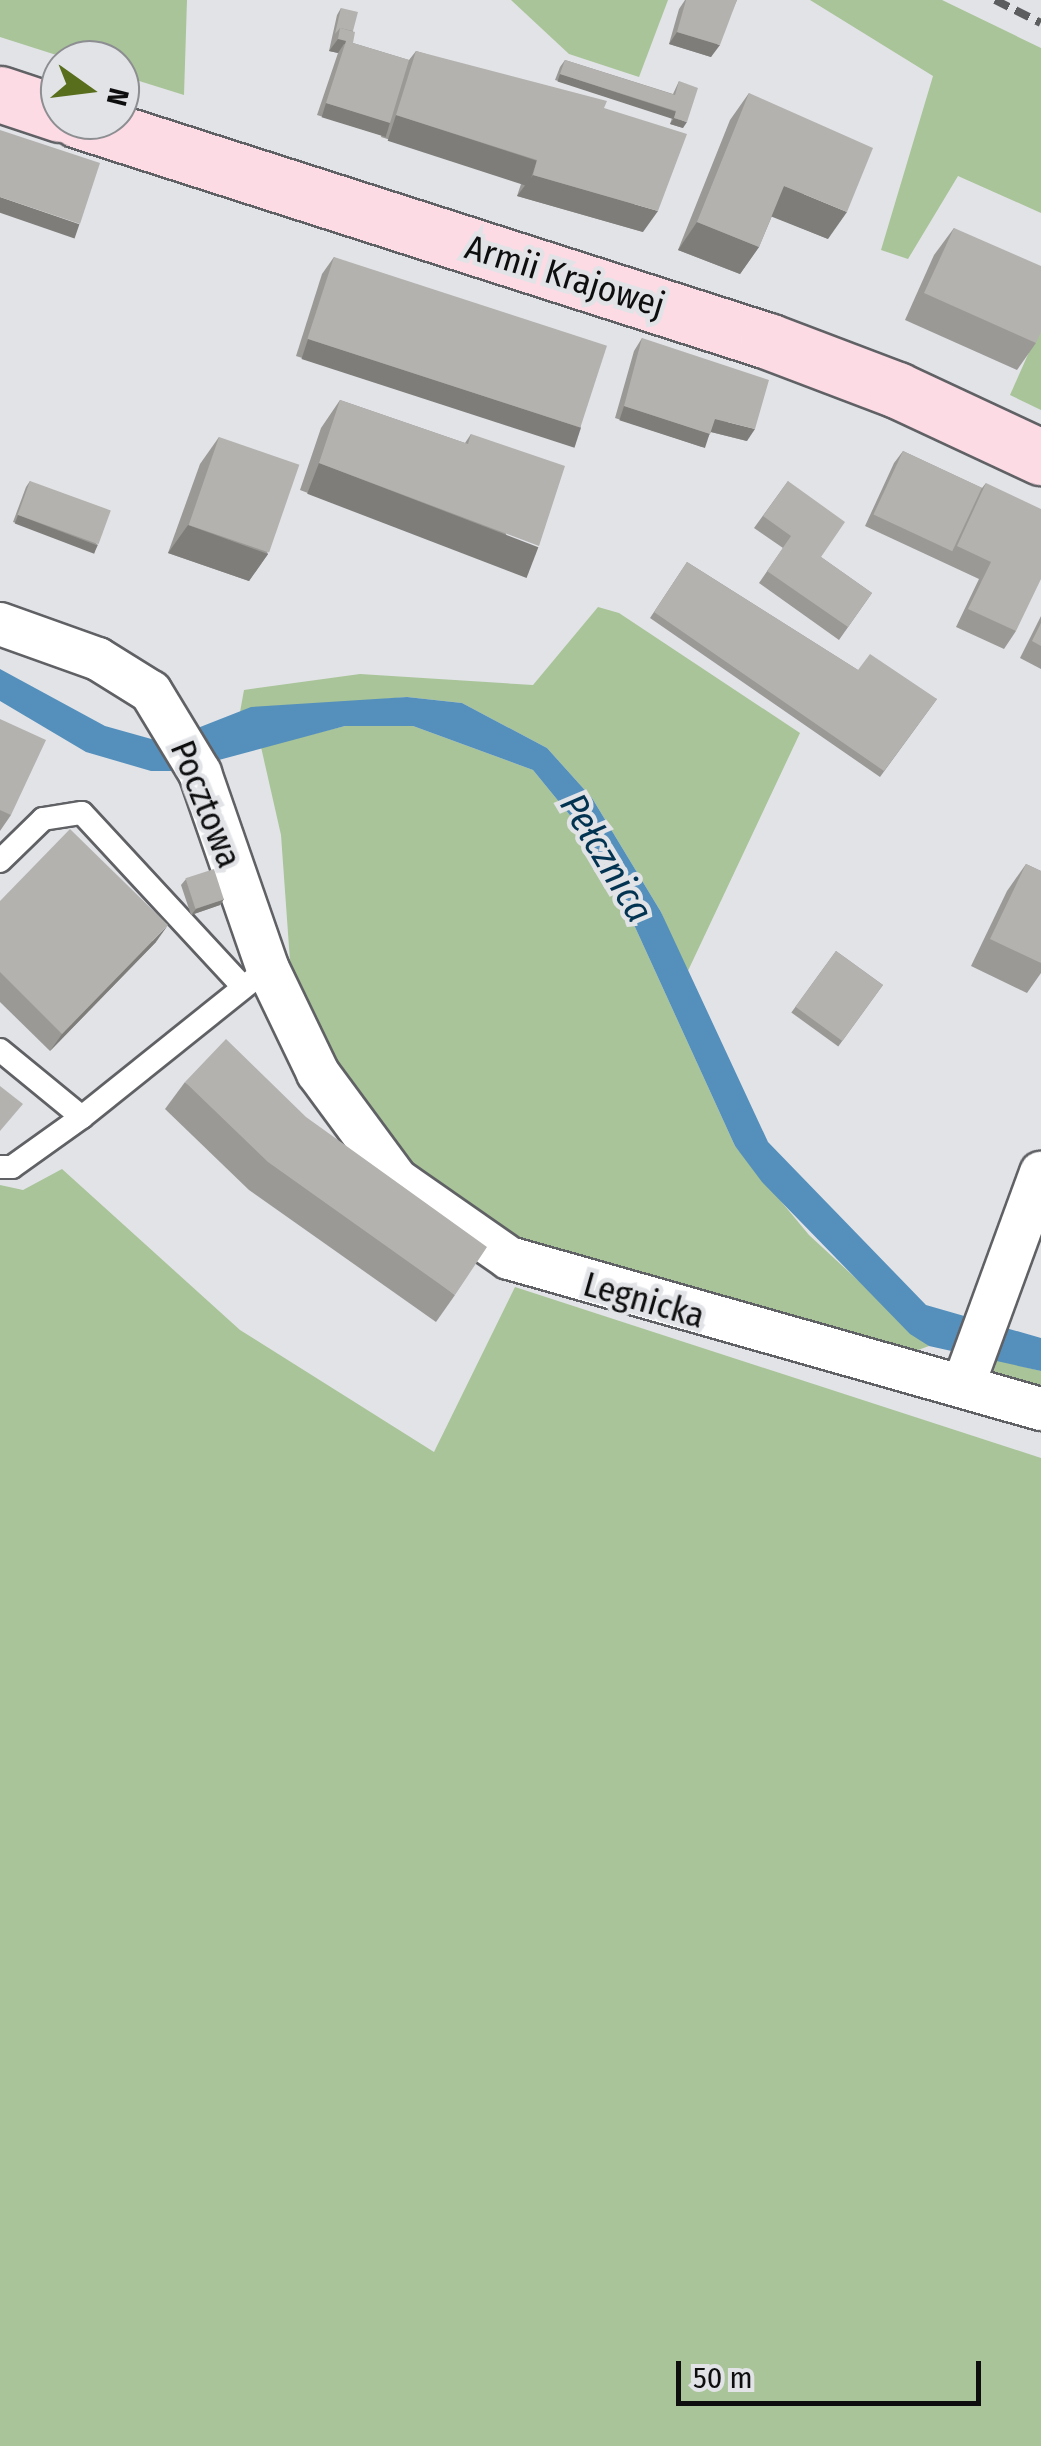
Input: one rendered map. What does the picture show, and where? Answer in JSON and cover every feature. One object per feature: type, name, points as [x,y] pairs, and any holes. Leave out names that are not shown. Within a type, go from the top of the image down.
[{"type":"main road","points":[[0,94],[40,107]]},
{"type":"main road","name":"Armii Krajowej","points":[[140,140],[782,346],[1041,457]]},
{"type":"street","name":"Pocztowa","points":[[0,624],[98,659],[150,692],[200,773],[255,978],[318,1073]]},
{"type":"street","name":"Legnicka","points":[[318,1073],[396,1180],[508,1258],[672,1310],[964,1383],[1041,1410]]},
{"type":"street","points":[[964,1383],[988,1306],[1041,1173]]},
{"type":"lane","points":[[0,862],[42,819],[82,813],[255,978],[12,1168],[0,1167]]},
{"type":"lane","points":[[0,1050],[82,1116]]},
{"type":"green space","points":[[0,0],[187,0],[184,95],[140,81],[140,40],[40,40],[40,50],[0,37]]},
{"type":"green space","points":[[511,0],[668,0],[639,77],[569,54]]},
{"type":"green space","points":[[810,0],[942,0],[1041,48],[1041,213],[958,176],[908,259],[881,250],[933,76]]},
{"type":"green space","points":[[1041,325],[1041,410],[1010,395]]},
{"type":"green space","points":[[598,607],[619,613],[800,733],[686,975],[661,912],[592,798],[547,748],[462,703],[407,697],[240,712],[244,690],[360,674],[533,685]]},
{"type":"green space","points":[[345,726],[413,726],[533,770],[573,819],[635,927],[735,1146],[809,1235],[929,1346],[910,1353],[516,1247],[405,1168],[331,1066],[290,961],[281,835],[261,747]]},
{"type":"green space","points":[[62,1169],[240,1330],[434,1452],[515,1287],[1041,1458],[1041,2446],[0,2446],[0,1185],[23,1190]]},
{"type":"green space","points":[[997,1360],[1041,1371],[1041,1390],[993,1374]]},
{"type":"water","name":"Pełcznica","points":[[0,669],[105,726],[162,742],[251,707],[407,697],[462,703],[547,748],[592,798],[661,912],[768,1142],[926,1305],[1041,1338],[1041,1371],[929,1346],[910,1334],[762,1182],[735,1146],[635,927],[573,819],[533,770],[413,726],[345,726],[178,771],[151,771],[86,752],[0,701]]},
{"type":"building","points":[[686,0],[737,0],[720,45],[677,32]]},
{"type":"building","points":[[341,8],[358,12],[353,31],[340,28],[335,34]]},
{"type":"building","points":[[340,28],[355,32],[353,43],[409,60],[390,123],[326,103],[346,41],[338,39]]},
{"type":"building","points":[[416,51],[607,101],[604,108],[687,134],[658,211],[533,175],[537,160],[396,115]]},
{"type":"building","points":[[565,60],[675,95],[679,81],[698,88],[687,122],[674,118],[676,111],[560,74]]},
{"type":"building","points":[[749,93],[873,148],[847,212],[784,186],[759,247],[697,222]]},
{"type":"building","points":[[0,130],[100,163],[80,224],[0,197]]},
{"type":"building","points":[[954,228],[1041,266],[1041,332],[1036,343],[924,293]]},
{"type":"building","points":[[334,257],[607,346],[580,427],[307,339]]},
{"type":"building","points":[[642,338],[769,380],[755,429],[715,419],[710,434],[624,406]]},
{"type":"building","points":[[340,400],[468,444],[471,434],[565,466],[539,546],[319,463]]},
{"type":"building","points":[[219,437],[299,465],[269,553],[189,525]]},
{"type":"building","points":[[903,451],[982,488],[952,551],[873,514]]},
{"type":"building","points":[[30,481],[111,510],[99,544],[18,515]]},
{"type":"building","points":[[788,481],[845,522],[821,557],[872,593],[848,627],[767,571],[791,536],[763,516]]},
{"type":"building","points":[[986,483],[1041,509],[1041,579],[1016,631],[968,609],[991,562],[957,546]]},
{"type":"building","points":[[687,562],[858,670],[870,654],[937,699],[884,771],[654,612]]},
{"type":"building","points":[[1041,623],[1041,646],[1032,641]]},
{"type":"building","points":[[0,719],[46,740],[11,815],[0,810]]},
{"type":"building","points":[[70,829],[168,925],[62,1034],[0,972],[0,901]]},
{"type":"building","points":[[1026,864],[1041,871],[1041,963],[990,939]]},
{"type":"building","points":[[214,869],[224,899],[195,909],[185,878]]},
{"type":"building","points":[[836,951],[883,985],[842,1041],[795,1007]]},
{"type":"building","points":[[226,1039],[306,1117],[487,1247],[455,1295],[268,1162],[185,1082]]},
{"type":"building","points":[[0,1086],[23,1104],[0,1131]]},
{"type":"railway","points":[[995,0],[1041,23]]}]
